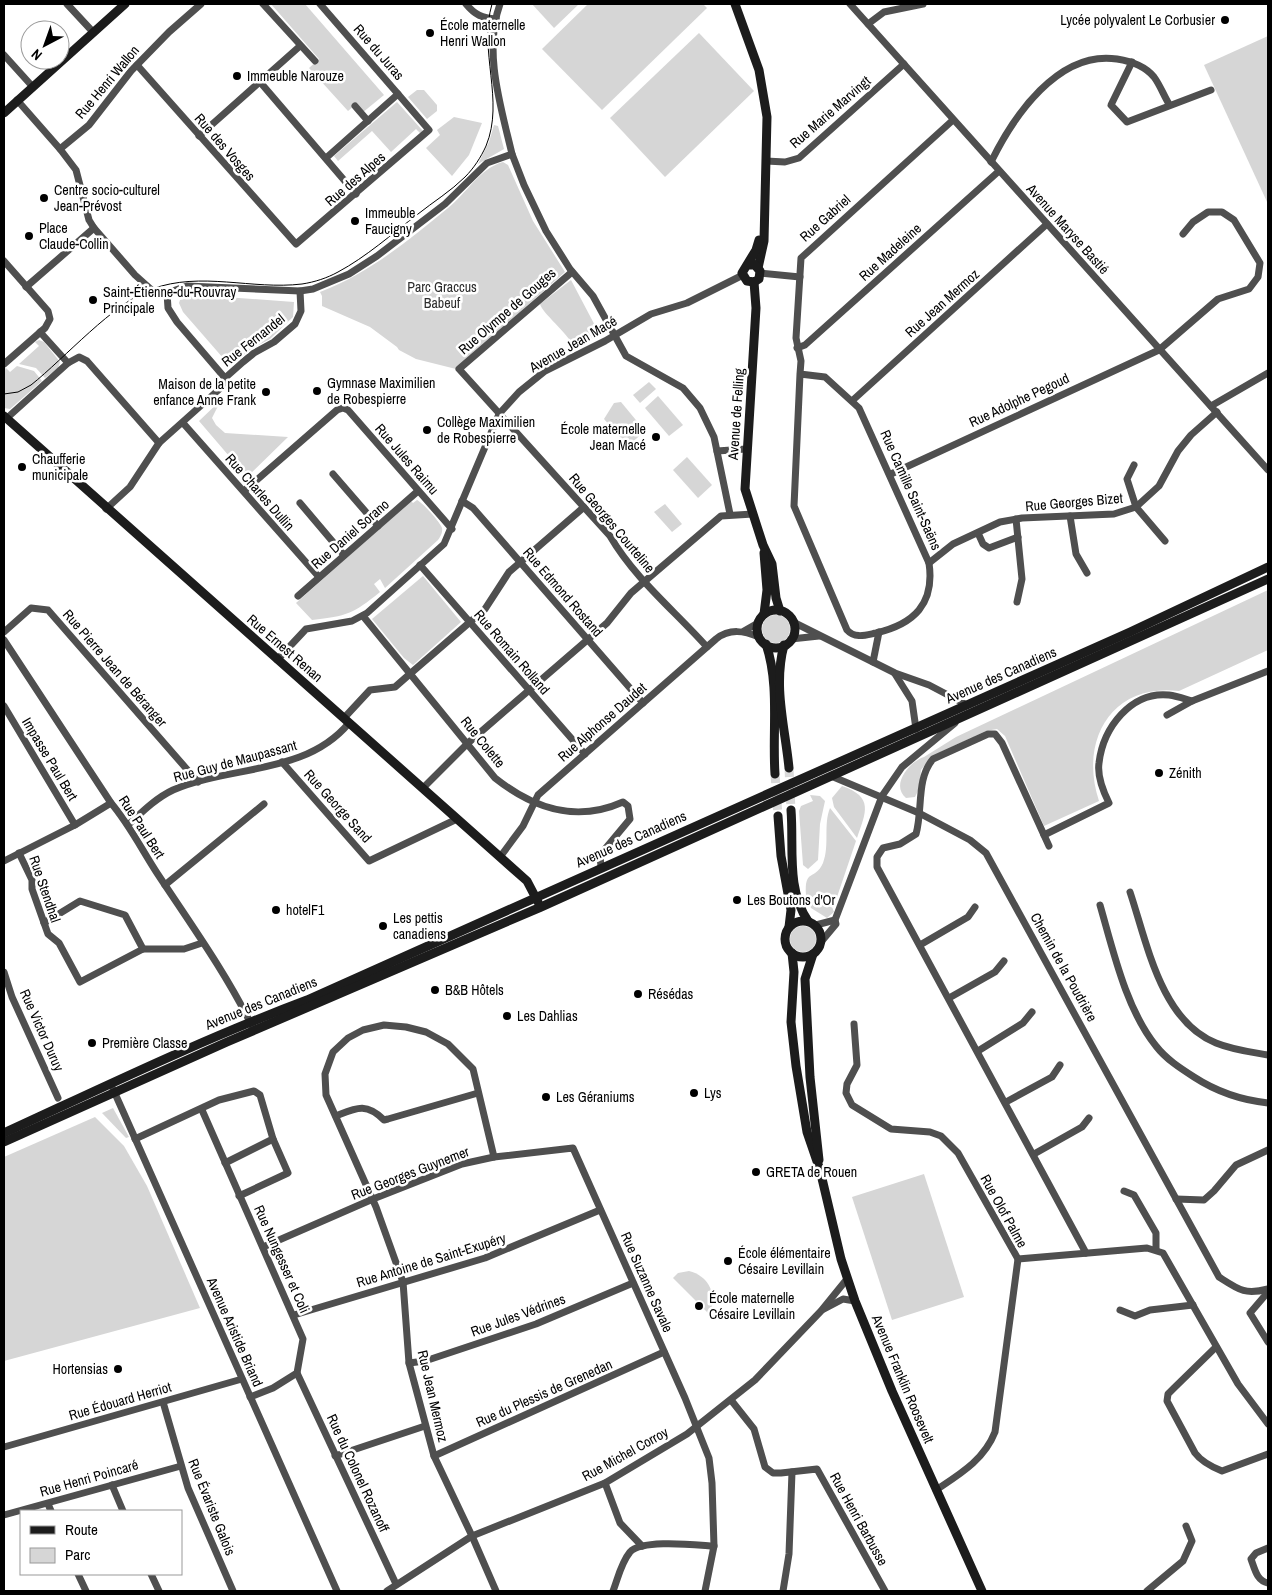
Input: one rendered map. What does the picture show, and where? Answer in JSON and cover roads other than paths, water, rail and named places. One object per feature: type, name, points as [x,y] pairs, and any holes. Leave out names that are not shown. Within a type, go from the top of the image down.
[{"type":"street","points":[[67,4],[93,32]]},
{"type":"street","points":[[4,113],[125,4]]},
{"type":"street","name":"Rue Henri Wallon","points":[[60,149],[90,125],[137,65],[169,32],[201,4]]},
{"type":"street","points":[[263,4],[300,46],[316,61]]},
{"type":"street","name":"Rue du Juras","points":[[320,4],[429,130]]},
{"type":"street","points":[[466,4],[480,17],[496,19]]},
{"type":"street","points":[[500,4],[496,19],[494,60],[499,96],[512,154],[524,185],[546,230],[572,272],[593,296],[613,336],[626,356],[669,378],[693,399],[710,428],[717,451],[730,514]]},
{"type":"street","points":[[735,4],[759,70],[767,117],[764,241],[759,270],[754,282],[747,281],[743,275],[744,269],[758,246],[763,228]]},
{"type":"street","name":"Avenue Maryse Bastié","points":[[850,4],[1268,470]]},
{"type":"street","points":[[868,24],[884,12],[922,4]]},
{"type":"street","points":[[200,136],[300,46]]},
{"type":"street","points":[[4,55],[32,86]]},
{"type":"street","points":[[991,162],[1005,132],[1031,98],[1056,77],[1080,63],[1109,58],[1132,62],[1154,76],[1169,104]]},
{"type":"street","points":[[1132,62],[1111,105],[1127,122],[1169,104],[1211,90]]},
{"type":"street","name":"Rue Marie Marvingt","points":[[766,161],[785,162],[799,158],[904,64]]},
{"type":"street","name":"Rue des Vosges","points":[[137,65],[296,244]]},
{"type":"street","points":[[260,82],[356,194]]},
{"type":"street","points":[[326,158],[398,94]]},
{"type":"street","points":[[17,100],[76,170],[89,220],[94,228],[135,275],[154,292],[168,293],[188,286],[300,291],[313,289],[349,274],[377,256],[445,204],[487,162],[512,154]]},
{"type":"street","points":[[355,106],[368,121]]},
{"type":"street","name":"Rue Gabriel","points":[[800,374],[801,361],[797,348],[801,258],[953,120]]},
{"type":"street","name":"Rue des Alpes","points":[[296,244],[429,130]]},
{"type":"street","name":"Rue Madeleine","points":[[797,348],[805,345],[999,171]]},
{"type":"street","name":"Rue Adolphe Pegoud","points":[[891,474],[1159,350],[1218,299],[1249,289],[1258,277],[1260,263],[1234,220],[1222,212],[1208,212],[1193,222],[1183,234]]},
{"type":"street","name":"Rue Jean Mermoz","points":[[853,400],[1047,224]]},
{"type":"street","points":[[26,287],[94,228]]},
{"type":"street","points":[[4,261],[48,311],[50,319],[40,332],[4,364]]},
{"type":"street","points":[[748,265],[753,265],[759,270],[800,277]]},
{"type":"street","name":"Rue Olympe de Gouges","points":[[499,414],[459,369],[572,272]]},
{"type":"street","name":"Avenue Jean Macé","points":[[277,660],[306,629],[352,621],[362,616],[444,544],[452,529],[499,414],[511,399],[545,371],[651,314],[687,303],[743,275]]},
{"type":"street","name":"Avenue de Felling","points":[[754,282],[756,308],[745,489],[749,515],[772,564],[776,598],[780,611]]},
{"type":"street","name":"Rue Fernandel","points":[[106,509],[130,488],[159,443],[224,385],[225,378],[254,353],[274,342],[295,324],[300,311],[300,291]]},
{"type":"street","points":[[168,293],[168,308],[177,322],[225,378]]},
{"type":"street","points":[[40,332],[68,363]]},
{"type":"street","points":[[5,417],[68,363],[79,357],[87,361],[159,443]]},
{"type":"street","points":[[1211,406],[1268,372]]},
{"type":"street","name":"Rue Camille Saint-Saëns","points":[[800,374],[825,377],[853,400],[867,421],[929,563],[931,583],[925,601],[915,616],[895,628],[863,636],[853,635],[847,630],[794,506],[800,374]]},
{"type":"street","name":"Rue Jules Raimu","points":[[244,491],[336,410],[343,408],[348,410],[452,529]]},
{"type":"street","name":"Rue Georges Bizet","points":[[929,563],[953,544],[1000,522],[1016,519],[1114,514],[1136,507],[1159,486],[1178,451],[1190,435],[1217,412]]},
{"type":"street","name":"Rue Georges Courteline","points":[[499,414],[584,507],[645,582],[707,647]]},
{"type":"street","name":"Rue Ernest Renan","points":[[5,417],[106,509],[527,881],[541,907]]},
{"type":"street","name":"Rue Charles Dullin","points":[[183,423],[319,577]]},
{"type":"street","points":[[717,451],[746,449]]},
{"type":"street","points":[[1134,464],[1127,479],[1136,507],[1165,541]]},
{"type":"street","points":[[333,474],[378,526]]},
{"type":"street","name":"Rue Daniel Sorano","points":[[298,596],[418,491]]},
{"type":"street","name":"Rue Edmond Rostand","points":[[462,501],[473,508],[643,702]]},
{"type":"street","points":[[300,503],[344,555]]},
{"type":"street","name":"Rue Guy de Maupassant","points":[[128,825],[163,796],[198,782],[282,762],[319,749],[336,737],[370,690],[395,687],[485,609],[510,572],[584,507]]},
{"type":"street","points":[[423,788],[468,743],[607,623],[632,593],[720,516],[730,514],[749,515]]},
{"type":"street","points":[[1070,516],[1076,554],[1086,573]]},
{"type":"street","points":[[1016,519],[1022,579],[1017,602]]},
{"type":"street","points":[[978,532],[983,544],[989,548],[1018,537]]},
{"type":"street","name":"Avenue de Felling","points":[[763,545],[767,590],[764,614]]},
{"type":"street","name":"Rue Romain Rolland","points":[[420,565],[585,754]]},
{"type":"street","name":"Avenue des Canadiens","points":[[4,1133],[110,1083],[249,1022],[307,1000],[601,867],[916,729],[1268,567]]},
{"type":"street","name":"Avenue des Canadiens","points":[[4,1142],[114,1092],[541,907],[1268,578]]},
{"type":"street","name":"Rue Pierre Jean de Béranger","points":[[4,632],[32,608],[48,610],[198,782]]},
{"type":"street","points":[[759,636],[758,622],[764,614],[770,611],[780,611],[789,616],[793,622],[794,631],[788,642],[779,674],[789,768]]},
{"type":"street","name":"Rue Colette","points":[[362,616],[411,673],[495,778],[509,789],[534,802],[559,811],[585,813],[610,808],[623,802],[630,810],[630,819],[600,855],[601,867]]},
{"type":"street","name":"Rue Alphonse Daudet","points":[[500,857],[523,826],[538,795],[722,635],[744,631],[758,622]]},
{"type":"street","points":[[793,622],[815,631],[819,636],[895,673],[933,688],[967,705]]},
{"type":"street","points":[[744,631],[759,636],[766,644],[775,647],[788,642],[819,636]]},
{"type":"street","points":[[873,662],[879,632]]},
{"type":"street","name":"Rue Paul Bert","points":[[4,640],[111,803],[128,825],[136,843],[202,943],[254,1031]]},
{"type":"street","points":[[766,644],[772,676],[775,774]]},
{"type":"street","points":[[1167,715],[1192,701],[1268,671]]},
{"type":"street","points":[[895,673],[912,700],[916,729]]},
{"type":"street","points":[[1044,835],[1109,803],[1101,786],[1099,764],[1105,738],[1115,721],[1132,704],[1152,697],[1169,695],[1192,701]]},
{"type":"street","name":"Impasse Paul Bert","points":[[4,706],[75,825]]},
{"type":"street","points":[[778,816],[781,856],[791,910],[785,940],[792,953],[802,957],[813,954],[836,924],[835,920],[882,796],[902,767],[963,717]]},
{"type":"street","points":[[1049,846],[1002,743],[995,734],[988,734],[941,755],[927,766],[923,776],[916,834],[900,844],[883,848],[877,857],[878,867],[1086,1253]]},
{"type":"street","name":"Rue George Sand","points":[[282,762],[368,861],[457,819]]},
{"type":"street","name":"Chemin de la Poudrière","points":[[831,776],[919,813],[978,845],[993,863],[1219,1278],[1241,1292],[1254,1293],[1268,1289]]},
{"type":"street","points":[[4,861],[75,825],[111,803]]},
{"type":"street","points":[[165,886],[264,804]]},
{"type":"street","points":[[791,810],[795,890],[799,908],[821,935],[821,942]]},
{"type":"street","name":"Rue Stendhal","points":[[20,853],[32,880],[32,889],[48,934],[59,943],[80,982],[144,949]]},
{"type":"street","points":[[1130,892],[1163,990],[1180,1017],[1191,1029],[1214,1042],[1231,1049],[1268,1055]]},
{"type":"street","points":[[44,923],[80,901],[124,915],[144,949],[184,948],[202,943]]},
{"type":"street","points":[[1100,905],[1132,1006],[1156,1046],[1172,1063],[1220,1092],[1248,1101],[1268,1104]]},
{"type":"street","points":[[920,945],[968,917],[975,907]]},
{"type":"street","points":[[789,927],[796,922],[812,923],[835,920]]},
{"type":"street","name":"Avenue Franklin Roosevelt","points":[[792,953],[794,975],[791,1022],[807,1132],[820,1170],[847,1279],[892,1391],[982,1591]]},
{"type":"street","name":"Avenue Franklin Roosevelt","points":[[813,954],[805,979],[810,1077],[820,1170]]},
{"type":"street","points":[[949,998],[995,972],[1004,961]]},
{"type":"street","name":"Rue Victor Duruy","points":[[4,972],[12,997],[58,1098]]},
{"type":"street","points":[[978,1051],[1023,1023],[1032,1012]]},
{"type":"street","name":"Rue Olof Palme","points":[[854,1024],[852,1030],[857,1065],[847,1084],[846,1093],[852,1105],[891,1129],[930,1132],[950,1143],[958,1153],[1018,1259],[995,1432],[990,1445],[981,1456],[936,1490]]},
{"type":"street","name":"Rue Jean Mermoz","points":[[494,1157],[473,1069],[448,1044],[426,1032],[406,1027],[384,1025],[363,1030],[348,1038],[333,1052],[324,1074],[326,1095],[372,1200],[404,1282],[409,1363],[434,1456],[496,1591]]},
{"type":"street","points":[[1006,1102],[1052,1077],[1060,1065]]},
{"type":"street","name":"Avenue Aristide Briand","points":[[110,1083],[337,1591]]},
{"type":"street","points":[[135,1139],[202,1110],[219,1100],[254,1092],[260,1095],[273,1139],[288,1173],[239,1196]]},
{"type":"street","points":[[336,1116],[359,1107],[368,1108],[384,1120],[478,1094]]},
{"type":"street","name":"Rue Nungesser et Coli","points":[[202,1110],[303,1339],[297,1373]]},
{"type":"street","points":[[1034,1154],[1082,1127],[1089,1118]]},
{"type":"street","points":[[225,1163],[273,1139]]},
{"type":"street","name":"Rue Georges Guynemer","points":[[263,1247],[462,1164],[494,1157],[573,1148]]},
{"type":"street","name":"Rue Suzanne Savale","points":[[573,1148],[709,1458],[712,1484],[714,1546],[705,1591]]},
{"type":"street","points":[[1176,1199],[1204,1200],[1236,1165],[1268,1150]]},
{"type":"street","points":[[1124,1191],[1134,1195],[1156,1233],[1156,1249]]},
{"type":"street","name":"Rue Antoine de Saint-Exupéry","points":[[294,1315],[485,1258],[600,1210]]},
{"type":"street","points":[[1018,1259],[1156,1249],[1167,1257],[1238,1384],[1268,1424]]},
{"type":"street","name":"Rue Michel Corroy","points":[[386,1591],[472,1536],[605,1483],[697,1427],[756,1380],[821,1311],[847,1279]]},
{"type":"street","name":"Rue Jules Védrines","points":[[409,1363],[425,1361],[536,1324],[633,1282]]},
{"type":"street","points":[[1268,1292],[1250,1313],[1268,1342]]},
{"type":"street","name":"Rue Michel Corroy","points":[[821,1311],[843,1299],[855,1301]]},
{"type":"street","points":[[1120,1310],[1135,1316],[1150,1310],[1193,1305]]},
{"type":"street","points":[[1216,1347],[1168,1394],[1167,1401],[1195,1453],[1216,1469],[1222,1471],[1268,1454]]},
{"type":"street","name":"Rue du Plessis de Grenedan","points":[[434,1456],[664,1352]]},
{"type":"street","points":[[250,1397],[273,1388],[297,1373]]},
{"type":"street","name":"Rue du Colonel Rozanoff","points":[[297,1373],[396,1584]]},
{"type":"street","name":"Rue Édouard Herriot","points":[[4,1447],[242,1379]]},
{"type":"street","name":"Rue Henri Barbusse","points":[[731,1400],[754,1429],[765,1467],[773,1473],[817,1470],[885,1591]]},
{"type":"street","name":"Rue Évariste Galois","points":[[163,1402],[188,1488],[233,1591]]},
{"type":"street","points":[[335,1456],[425,1426]]},
{"type":"street","name":"Rue Henri Poincaré","points":[[36,1510],[49,1508],[112,1485],[181,1466]]},
{"type":"street","points":[[783,1591],[790,1545],[792,1472]]},
{"type":"street","points":[[605,1483],[620,1523],[642,1546]]},
{"type":"street","points":[[112,1485],[123,1510]]},
{"type":"street","name":"Rue Henri Poincaré","points":[[4,1515],[20,1513]]},
{"type":"street","points":[[1147,1591],[1183,1561],[1192,1541],[1186,1526]]},
{"type":"street","points":[[613,1591],[624,1561],[632,1550],[642,1546],[714,1546]]},
{"type":"street","points":[[1268,1548],[1256,1553],[1251,1559],[1258,1578],[1262,1582],[1268,1583]]},
{"type":"street","points":[[78,1575],[86,1591]]},
{"type":"street","points":[[151,1575],[159,1591]]},
{"type":"tunnel","points":[[789,768],[791,810]]},
{"type":"tunnel","points":[[775,774],[778,816]]},
{"type":"tram line","points":[[4,394],[18,392],[31,385],[121,306],[152,289],[189,281],[283,285],[321,280],[359,259],[454,187],[468,174],[477,162],[486,146],[491,129],[493,93],[488,40],[492,4]]},
{"type":"place","name":"Lycée polyvalent Le Corbusier","points":[[1225,20]]},
{"type":"place","name":"École maternelle Henri Wallon","points":[[430,33]]},
{"type":"place","name":"Immeuble Narouze","points":[[237,76]]},
{"type":"place","name":"Centre socio-culturel Jean-Prévost","points":[[44,198]]},
{"type":"place","name":"Immeuble Faucigny","points":[[355,221]]},
{"type":"place","name":"Place Claude-Collin","points":[[29,236]]},
{"type":"place","name":"Saint-Étienne-du-Rouvray Principale","points":[[93,300]]},
{"type":"place","name":"Gymnase Maximilien de Robespierre","points":[[317,391]]},
{"type":"place","name":"Maison de la petite enfance Anne Frank","points":[[266,392]]},
{"type":"place","name":"Collège Maximilien de Robespierre","points":[[427,430]]},
{"type":"place","name":"École maternelle Jean Macé","points":[[656,437]]},
{"type":"place","name":"Chaufferie municipale","points":[[22,467]]},
{"type":"place","name":"Zénith","points":[[1159,773]]},
{"type":"place","name":"Les Boutons d'Or","points":[[737,900]]},
{"type":"place","name":"hotelF1","points":[[276,910]]},
{"type":"place","name":"Les pettis canadiens","points":[[383,926]]},
{"type":"place","name":"B&B Hôtels","points":[[435,990]]},
{"type":"place","name":"Résédas","points":[[638,994]]},
{"type":"place","name":"Les Dahlias","points":[[507,1016]]},
{"type":"place","name":"Première Classe","points":[[92,1043]]},
{"type":"place","name":"Lys","points":[[694,1093]]},
{"type":"place","name":"Les Géraniums","points":[[546,1097]]},
{"type":"place","name":"GRETA de Rouen","points":[[756,1172]]},
{"type":"place","name":"École élémentaire Césaire Levillain","points":[[728,1261]]},
{"type":"place","name":"École maternelle Césaire Levillain","points":[[699,1306]]},
{"type":"place","name":"Hortensias","points":[[118,1369]]},
{"type":"park label","name":"Parc Graccus Babeuf","points":[[442,296]]}]
